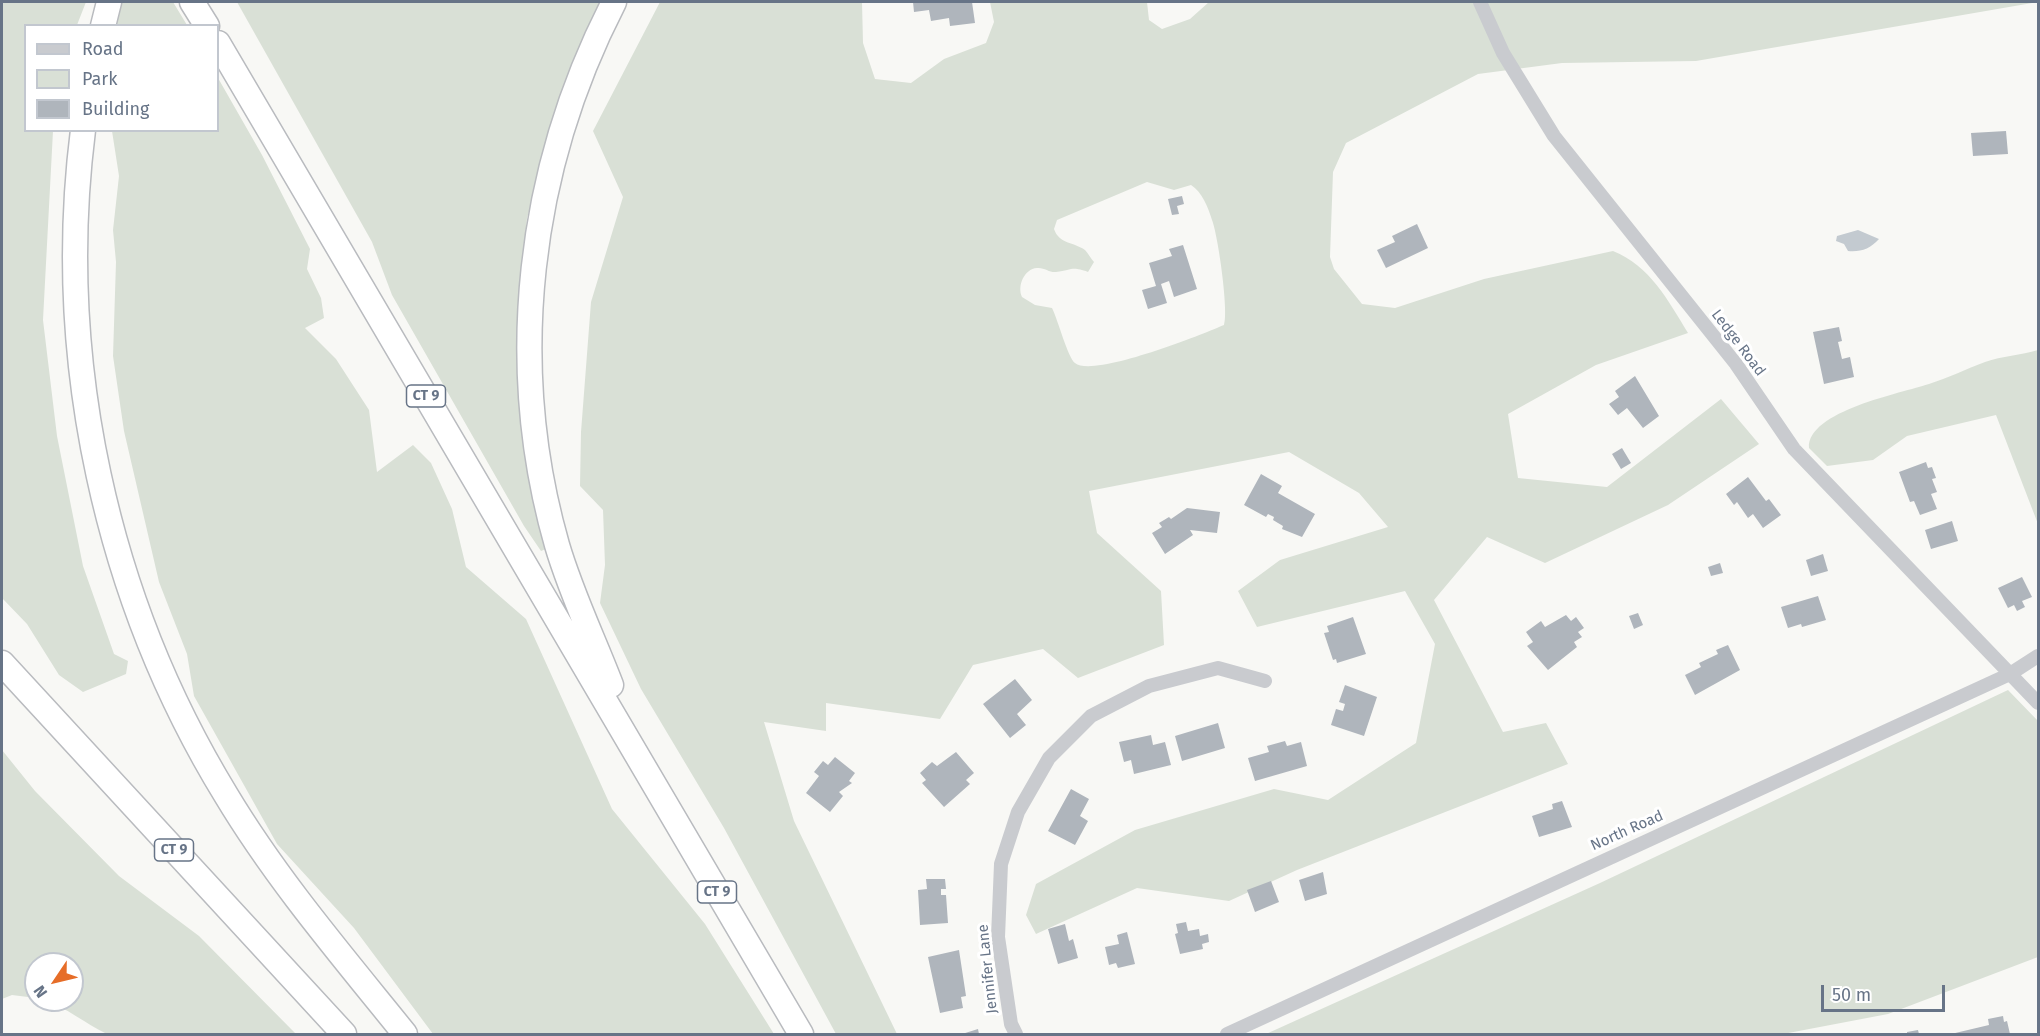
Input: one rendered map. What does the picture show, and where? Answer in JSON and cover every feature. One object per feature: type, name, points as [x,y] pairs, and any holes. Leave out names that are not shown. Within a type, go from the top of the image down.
[{"type":"highway","points":[[104,24],[109,2]]},
{"type":"highway","points":[[192,2],[206,24]]},
{"type":"highway","points":[[614,2],[585,64],[566,114],[544,194],[531,288],[530,373],[538,461],[557,546],[573,596],[614,690],[634,749]]},
{"type":"highway","name":"CT 9","points":[[219,46],[801,1035]]},
{"type":"highway","points":[[83,132],[76,263],[85,392],[102,489],[136,605],[181,714],[226,797],[275,869],[405,1035]]},
{"type":"highway","name":"CT 9","points":[[2,664],[344,1035]]},
{"type":"street","name":"Ledge Road","points":[[1480,2],[1503,53],[1554,136],[1714,336],[1794,450],[2038,703]]},
{"type":"street","name":"North Road","points":[[1227,1035],[1588,866],[2010,674],[2038,656]]},
{"type":"street","name":"Jennifer Lane","points":[[1016,1035],[1011,1023],[998,937],[1001,864],[1018,812],[1049,758],[1091,716],[1149,686],[1218,668],[1265,681]]},
{"type":"green space","points":[[2,2],[86,2],[77,24],[24,24],[24,132],[53,132],[43,320],[57,436],[83,566],[114,654],[128,661],[126,674],[83,692],[59,675],[27,624],[2,598]]},
{"type":"green space","points":[[120,2],[173,2],[186,24],[114,24]]},
{"type":"green space","points":[[237,2],[604,2],[552,131],[527,218],[521,276],[521,404],[548,548],[541,551],[524,526],[392,295],[372,242]]},
{"type":"green space","points":[[660,2],[862,2],[863,43],[875,79],[911,83],[944,59],[986,43],[994,22],[990,2],[1147,2],[1149,20],[1162,29],[1190,19],[1209,2],[2038,2],[1696,61],[1562,63],[1478,74],[1346,143],[1333,172],[1330,257],[1334,269],[1362,304],[1395,308],[1484,279],[1613,251],[1626,257],[1648,275],[1688,333],[1596,365],[1508,414],[1518,478],[1607,487],[1721,399],[1759,444],[1668,505],[1545,563],[1487,537],[1434,600],[1503,732],[1546,723],[1568,764],[1297,870],[1229,901],[1137,888],[1036,934],[1026,915],[1036,884],[1135,830],[1274,789],[1328,800],[1416,743],[1435,644],[1405,591],[1257,627],[1238,591],[1280,560],[1388,527],[1359,493],[1289,452],[1089,491],[1097,533],[1161,591],[1164,645],[1078,678],[1043,649],[973,665],[940,719],[826,703],[826,731],[764,722],[794,821],[897,1034],[836,1034],[724,828],[641,689],[600,603],[605,565],[603,510],[580,486],[581,432],[591,302],[623,197],[593,131]],"holes":[[[1147,182],[1174,190],[1191,185],[1209,210],[1222,273],[1224,325],[1124,360],[1103,365],[1086,366],[1075,363],[1069,354],[1052,308],[1035,305],[1022,297],[1020,288],[1025,275],[1028,271],[1037,268],[1054,272],[1075,269],[1088,272],[1094,262],[1081,247],[1063,240],[1056,234],[1054,229],[1057,220]]]},
{"type":"green space","points":[[219,80],[262,155],[310,249],[307,269],[321,298],[324,318],[305,328],[336,359],[369,410],[377,472],[413,445],[431,463],[452,509],[466,567],[526,619],[612,809],[705,924],[774,1034],[433,1034],[354,928],[277,844],[194,696],[187,654],[159,582],[124,431],[113,356],[116,262],[113,230],[119,176],[112,132],[219,132]]},
{"type":"green space","points":[[2038,350],[2038,524],[1996,415],[1907,436],[1873,460],[1827,466],[1809,448],[1812,435],[1823,424],[1839,414],[1879,398],[1936,382],[1991,360]]},
{"type":"green space","points":[[2008,690],[2038,721],[2038,957],[1888,1014],[1783,1034],[1266,1034],[1600,883]]},
{"type":"green space","points":[[2,750],[35,791],[119,876],[199,936],[296,1034],[107,1034],[69,1012],[84,1012],[84,952],[24,952],[24,996],[12,995],[2,999]]},
{"type":"shaded area","points":[[1858,230],[1879,239],[1869,247],[1853,251],[1848,251],[1844,244],[1836,241],[1837,236]]},
{"type":"building","points":[[913,2],[972,2],[975,23],[950,26],[949,18],[931,21],[929,10],[914,12]]},
{"type":"building","points":[[2006,131],[2008,154],[1973,156],[1971,133]]},
{"type":"building","points":[[1182,196],[1184,204],[1177,206],[1179,214],[1172,215],[1168,199]]},
{"type":"building","points":[[1417,224],[1428,248],[1386,268],[1377,250],[1395,242],[1392,236]]},
{"type":"building","points":[[1183,245],[1197,289],[1174,297],[1169,281],[1161,284],[1167,303],[1148,309],[1142,290],[1156,286],[1149,263],[1172,256],[1169,249]]},
{"type":"building","points":[[1839,327],[1842,341],[1838,342],[1842,359],[1850,357],[1854,377],[1824,384],[1813,332]]},
{"type":"building","points":[[1635,376],[1659,416],[1643,428],[1627,408],[1618,415],[1609,404],[1619,397],[1615,391]]},
{"type":"building","points":[[1622,448],[1631,463],[1621,469],[1612,454]]},
{"type":"building","points":[[1926,462],[1928,468],[1932,467],[1936,478],[1932,479],[1937,492],[1931,494],[1937,509],[1920,515],[1914,501],[1910,502],[1899,472]]},
{"type":"building","points":[[1261,474],[1282,486],[1278,493],[1315,514],[1302,537],[1282,529],[1283,526],[1273,520],[1274,517],[1268,514],[1266,517],[1244,505]]},
{"type":"building","points":[[1748,477],[1766,501],[1769,499],[1781,515],[1763,528],[1753,514],[1748,518],[1737,502],[1734,505],[1726,494]]},
{"type":"building","points":[[1187,508],[1220,512],[1217,533],[1190,530],[1193,535],[1165,554],[1152,533],[1162,527],[1159,523],[1169,517],[1171,519]]},
{"type":"building","points":[[1952,521],[1958,541],[1931,549],[1925,530]]},
{"type":"building","points":[[1823,554],[1828,571],[1811,576],[1806,560]]},
{"type":"building","points":[[1720,563],[1723,573],[1711,576],[1708,567]]},
{"type":"building","points":[[2022,577],[2032,597],[2022,601],[2025,607],[2017,611],[2014,605],[2008,608],[1998,588]]},
{"type":"building","points":[[1818,596],[1826,620],[1802,627],[1801,624],[1788,628],[1781,607]]},
{"type":"building","points":[[1638,613],[1643,625],[1634,629],[1629,616]]},
{"type":"building","points":[[1566,615],[1571,621],[1576,617],[1584,628],[1578,632],[1582,637],[1574,642],[1577,647],[1548,670],[1527,646],[1533,642],[1526,632],[1541,621],[1545,627]]},
{"type":"building","points":[[1353,617],[1366,654],[1337,663],[1336,659],[1333,660],[1324,633],[1329,632],[1327,626]]},
{"type":"building","points":[[1728,645],[1740,670],[1695,695],[1685,675],[1701,667],[1699,663],[1718,654],[1716,650]]},
{"type":"building","points":[[1015,679],[1032,700],[1017,714],[1026,725],[1010,738],[983,704]]},
{"type":"building","points":[[1345,685],[1377,697],[1364,736],[1331,725],[1336,709],[1343,711],[1345,704],[1339,702]]},
{"type":"building","points":[[1218,723],[1225,748],[1182,761],[1175,736]]},
{"type":"building","points":[[1151,735],[1153,745],[1165,742],[1171,765],[1134,774],[1131,760],[1124,762],[1119,742]]},
{"type":"building","points":[[1285,741],[1287,746],[1301,742],[1307,766],[1255,781],[1248,758],[1269,752],[1267,746]]},
{"type":"building","points":[[956,752],[974,773],[966,780],[970,784],[944,807],[922,783],[926,780],[920,773],[932,762],[937,766]]},
{"type":"building","points":[[835,757],[855,773],[849,781],[852,783],[839,792],[843,796],[830,812],[806,793],[819,776],[814,772],[823,761],[828,765]]},
{"type":"building","points":[[1071,789],[1089,799],[1080,816],[1088,821],[1075,845],[1048,831]]},
{"type":"building","points":[[1562,801],[1572,827],[1539,837],[1532,816],[1553,809],[1552,804]]},
{"type":"building","points":[[1323,872],[1327,894],[1305,901],[1299,880]]},
{"type":"building","points":[[926,879],[945,879],[946,889],[941,889],[941,895],[946,895],[948,923],[920,925],[918,890],[927,889]]},
{"type":"building","points":[[1271,881],[1279,902],[1255,912],[1247,890]]},
{"type":"building","points":[[1186,922],[1188,931],[1199,929],[1200,936],[1208,934],[1209,942],[1202,944],[1203,949],[1180,954],[1175,934],[1178,933],[1176,924]]},
{"type":"building","points":[[1065,924],[1069,941],[1073,939],[1078,958],[1058,964],[1048,929]]},
{"type":"building","points":[[1127,932],[1135,964],[1118,968],[1116,963],[1109,965],[1105,947],[1119,944],[1117,935]]},
{"type":"building","points":[[959,950],[966,996],[961,997],[963,1008],[940,1013],[928,957]]},
{"type":"building","points":[[2003,1016],[2004,1022],[2007,1021],[2010,1034],[1951,1034],[1989,1025],[1988,1019]]},
{"type":"building","points":[[978,1029],[979,1034],[962,1034]]},
{"type":"building","points":[[1918,1030],[1919,1034],[1907,1034],[1907,1032]]}]
